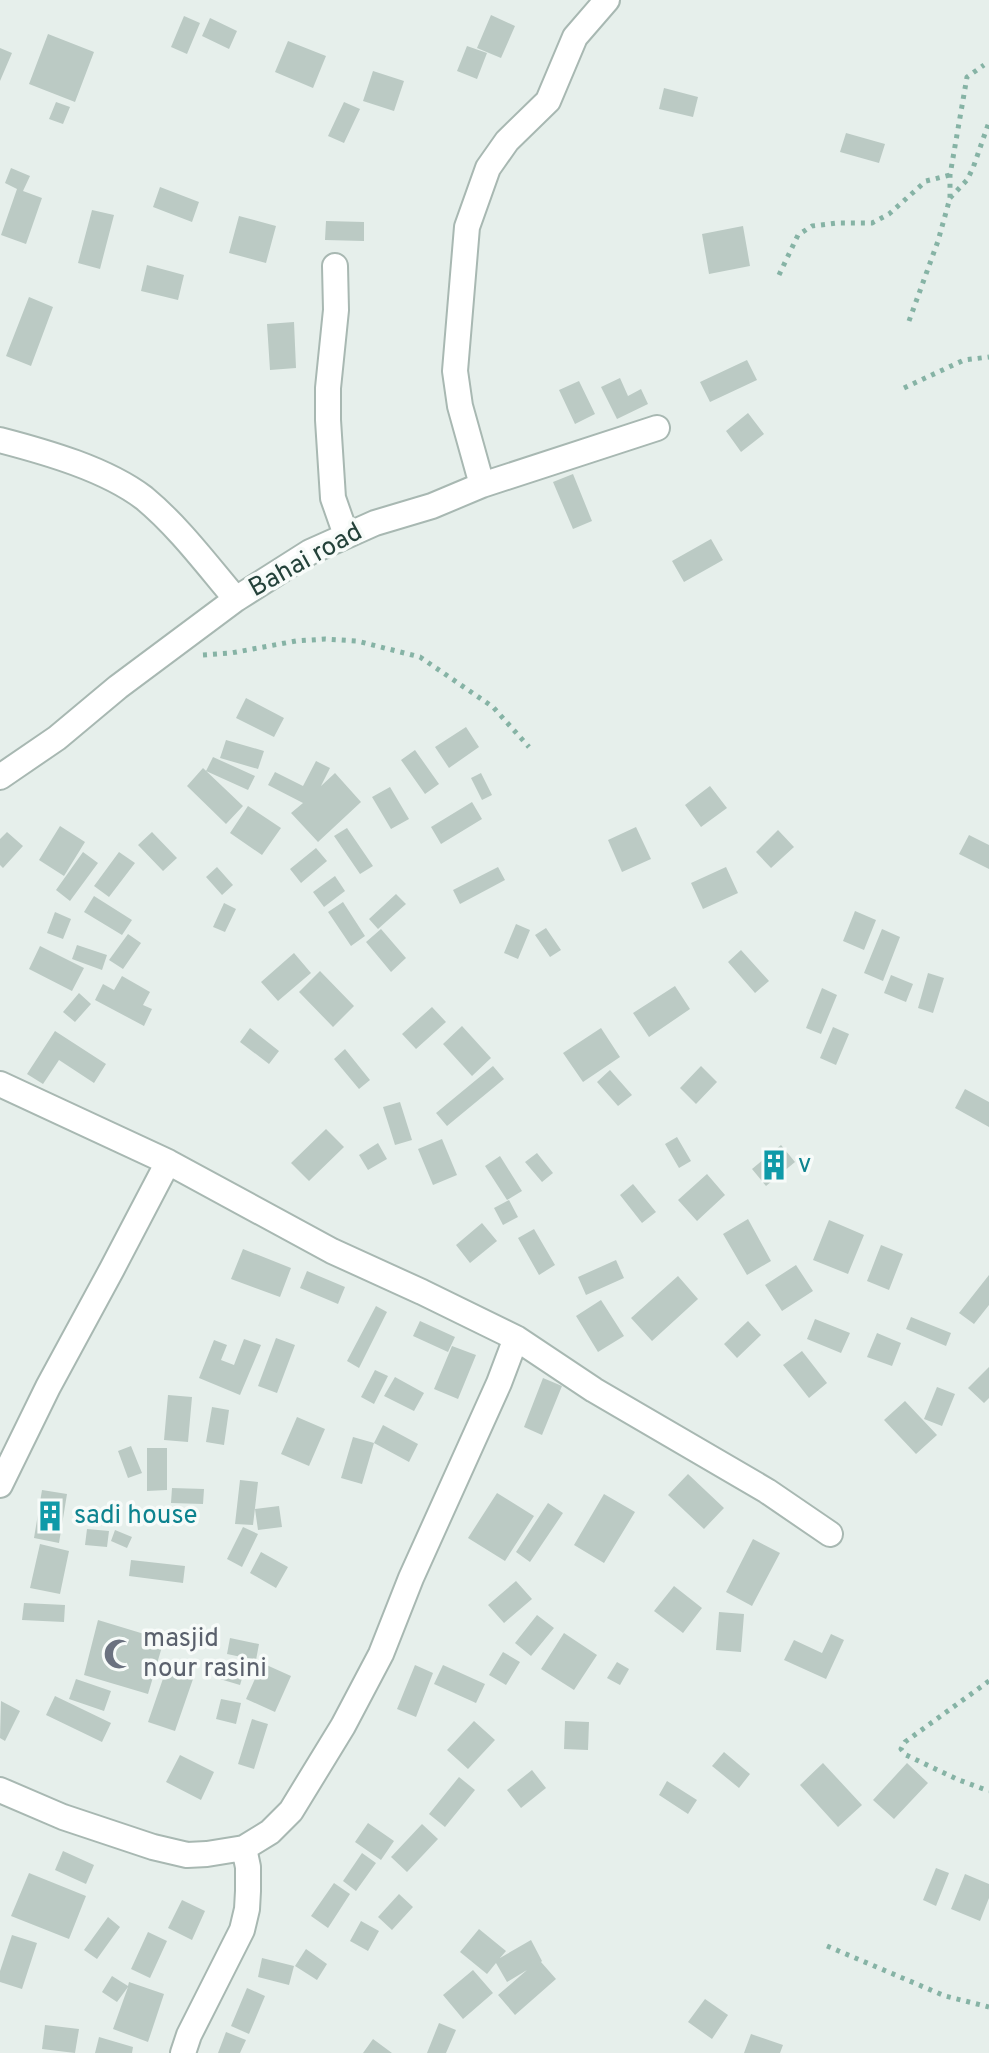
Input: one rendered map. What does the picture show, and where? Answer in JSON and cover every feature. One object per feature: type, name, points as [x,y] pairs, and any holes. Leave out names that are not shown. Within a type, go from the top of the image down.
[{"type":"street","points":[[482,485],[460,406],[455,371],[467,227],[488,168],[507,141],[548,101],[575,37],[607,0]]},
{"type":"street","points":[[335,266],[336,310],[328,420],[333,498],[346,535]]},
{"type":"street","name":"Bahai road","points":[[0,777],[57,738],[118,687],[236,599],[310,552],[375,523],[657,428]]},
{"type":"street","points":[[0,440],[71,461],[142,497],[177,529],[236,599]]},
{"type":"street","points":[[0,1084],[168,1162],[332,1251],[516,1338],[594,1390],[767,1491],[830,1534]]},
{"type":"street","points":[[0,1485],[48,1387],[168,1162]]},
{"type":"street","points":[[0,1790],[63,1817],[187,1855],[244,1848],[270,1832],[291,1811],[343,1726],[381,1654],[516,1338]]},
{"type":"street","points":[[183,2053],[242,1930],[248,1891],[244,1848]]},
{"type":"path","points":[[909,321],[950,198],[950,175],[967,77],[984,65]]},
{"type":"path","points":[[950,198],[967,180],[989,122]]},
{"type":"path","points":[[779,275],[798,235],[812,226],[872,223],[889,214],[926,181],[950,175]]},
{"type":"path","points":[[904,388],[964,360],[989,357]]},
{"type":"path","points":[[202,655],[325,639],[357,641],[420,657],[493,707],[529,747]]},
{"type":"path","points":[[989,1681],[905,1742],[901,1749],[906,1755],[989,1791]]},
{"type":"path","points":[[827,1946],[945,1996],[989,2007]]},
{"type":"building","points":[[491,15],[515,26],[501,58],[477,48]]},
{"type":"building","points":[[184,16],[200,23],[187,54],[171,47]]},
{"type":"building","points":[[210,18],[237,31],[229,49],[202,36]]},
{"type":"building","points":[[48,34],[94,52],[75,102],[29,84]]},
{"type":"building","points":[[288,41],[326,56],[313,88],[275,72]]},
{"type":"building","points":[[467,46],[487,53],[477,79],[457,71]]},
{"type":"building","points":[[0,48],[12,53],[0,81]]},
{"type":"building","points":[[373,71],[404,81],[394,111],[363,101]]},
{"type":"building","points":[[664,88],[698,97],[693,117],[659,109]]},
{"type":"building","points":[[56,102],[70,107],[63,124],[49,119]]},
{"type":"building","points":[[344,102],[360,109],[344,143],[328,136]]},
{"type":"building","points":[[846,133],[885,144],[879,163],[840,152]]},
{"type":"building","points":[[11,168],[30,176],[23,191],[42,198],[26,244],[1,235],[17,189],[5,183]]},
{"type":"building","points":[[160,187],[199,202],[192,222],[153,207]]},
{"type":"building","points":[[92,210],[114,215],[100,269],[78,263]]},
{"type":"building","points":[[239,216],[276,226],[266,263],[229,253]]},
{"type":"building","points":[[326,221],[364,222],[364,241],[325,240]]},
{"type":"building","points":[[743,226],[750,266],[709,274],[702,234]]},
{"type":"building","points":[[147,265],[184,275],[178,300],[141,291]]},
{"type":"building","points":[[29,297],[53,307],[31,366],[6,356]]},
{"type":"building","points":[[294,322],[296,368],[270,370],[267,324]]},
{"type":"building","points":[[747,360],[757,380],[710,402],[700,382]]},
{"type":"building","points":[[620,378],[628,396],[641,389],[648,404],[617,419],[601,387]]},
{"type":"building","points":[[579,381],[595,414],[575,424],[559,390]]},
{"type":"building","points":[[748,413],[764,434],[741,452],[726,431]]},
{"type":"building","points":[[573,474],[592,521],[573,529],[553,482]]},
{"type":"building","points":[[711,539],[723,560],[684,582],[672,561]]},
{"type":"building","points":[[246,698],[284,718],[274,737],[236,718]]},
{"type":"building","points":[[466,727],[479,747],[449,768],[435,747]]},
{"type":"building","points":[[226,740],[264,751],[258,769],[220,758]]},
{"type":"building","points":[[415,750],[439,784],[425,794],[401,760]]},
{"type":"building","points":[[213,757],[255,776],[248,790],[206,771]]},
{"type":"building","points":[[316,761],[330,768],[321,786],[335,773],[361,802],[318,842],[291,813],[303,803],[268,785],[275,772],[303,786]]},
{"type":"building","points":[[203,768],[243,806],[226,824],[187,786]]},
{"type":"building","points":[[481,773],[492,795],[482,800],[471,778]]},
{"type":"building","points":[[710,786],[727,808],[701,827],[685,805]]},
{"type":"building","points":[[390,787],[409,819],[391,829],[372,797]]},
{"type":"building","points":[[472,802],[482,819],[441,844],[431,827]]},
{"type":"building","points":[[248,806],[281,828],[262,855],[230,833]]},
{"type":"building","points":[[60,826],[85,842],[64,876],[39,860]]},
{"type":"building","points":[[636,827],[651,859],[622,872],[608,840]]},
{"type":"building","points":[[347,828],[373,866],[360,874],[334,836]]},
{"type":"building","points":[[778,830],[794,847],[771,868],[756,852]]},
{"type":"building","points":[[7,832],[23,846],[3,868],[0,865],[0,839]]},
{"type":"building","points":[[152,832],[177,858],[163,871],[138,845]]},
{"type":"building","points":[[969,835],[989,845],[989,869],[959,854]]},
{"type":"building","points":[[316,848],[327,861],[301,883],[290,869]]},
{"type":"building","points":[[83,852],[98,863],[70,901],[56,890]]},
{"type":"building","points":[[119,852],[135,863],[109,897],[94,886]]},
{"type":"building","points":[[217,867],[233,885],[222,895],[206,877]]},
{"type":"building","points":[[498,867],[505,880],[460,904],[453,890]]},
{"type":"building","points":[[726,867],[738,893],[703,909],[691,883]]},
{"type":"building","points":[[335,876],[345,891],[324,907],[313,892]]},
{"type":"building","points":[[396,894],[406,904],[378,929],[369,919]]},
{"type":"building","points":[[94,896],[132,920],[122,935],[84,912]]},
{"type":"building","points":[[343,902],[365,936],[351,946],[328,912]]},
{"type":"building","points":[[224,903],[236,909],[225,932],[213,927]]},
{"type":"building","points":[[855,911],[876,920],[864,950],[843,941]]},
{"type":"building","points":[[55,912],[71,919],[63,939],[47,933]]},
{"type":"building","points":[[516,924],[530,930],[518,959],[504,953]]},
{"type":"building","points":[[546,928],[561,950],[550,957],[535,935]]},
{"type":"building","points":[[381,929],[406,958],[391,972],[366,942]]},
{"type":"building","points":[[882,929],[900,937],[883,981],[864,973]]},
{"type":"building","points":[[128,934],[141,943],[123,969],[109,960]]},
{"type":"building","points":[[77,945],[107,955],[102,970],[72,959]]},
{"type":"building","points":[[40,946],[84,968],[72,991],[29,969]]},
{"type":"building","points":[[741,950],[769,981],[755,993],[728,962]]},
{"type":"building","points":[[294,953],[311,973],[278,1001],[261,982]]},
{"type":"building","points":[[320,971],[354,1006],[333,1027],[299,992]]},
{"type":"building","points":[[928,973],[944,978],[933,1013],[918,1008]]},
{"type":"building","points":[[891,975],[913,984],[906,1002],[884,993]]},
{"type":"building","points":[[122,976],[150,992],[143,1005],[152,1009],[144,1026],[95,1000],[103,984],[114,990]]},
{"type":"building","points":[[675,986],[690,1009],[649,1037],[633,1013]]},
{"type":"building","points":[[822,988],[837,995],[821,1034],[806,1028]]},
{"type":"building","points":[[79,993],[91,1004],[75,1022],[63,1012]]},
{"type":"building","points":[[432,1007],[446,1022],[416,1049],[402,1034]]},
{"type":"building","points":[[462,1026],[491,1058],[472,1076],[443,1044]]},
{"type":"building","points":[[833,1027],[849,1034],[836,1065],[820,1058]]},
{"type":"building","points":[[250,1028],[279,1051],[269,1064],[240,1042]]},
{"type":"building","points":[[601,1028],[620,1057],[583,1082],[563,1053]]},
{"type":"building","points":[[55,1031],[106,1064],[94,1083],[59,1060],[43,1084],[27,1074]]},
{"type":"building","points":[[345,1049],[370,1080],[359,1089],[334,1059]]},
{"type":"building","points":[[493,1066],[504,1079],[447,1126],[436,1113]]},
{"type":"building","points":[[701,1066],[717,1082],[696,1104],[680,1088]]},
{"type":"building","points":[[610,1070],[632,1095],[618,1106],[597,1082]]},
{"type":"building","points":[[965,1089],[989,1102],[989,1127],[955,1108]]},
{"type":"building","points":[[400,1102],[412,1140],[395,1145],[383,1107]]},
{"type":"building","points":[[326,1129],[344,1147],[309,1181],[291,1163]]},
{"type":"building","points":[[677,1137],[691,1161],[679,1168],[665,1144]]},
{"type":"building","points":[[442,1139],[457,1175],[433,1185],[418,1149]]},
{"type":"building","points":[[378,1143],[387,1159],[368,1170],[359,1155]]},
{"type":"building","name":"v","points":[[781,1145],[795,1162],[766,1186],[752,1169]]},
{"type":"building","points":[[537,1153],[553,1173],[542,1182],[525,1162]]},
{"type":"building","points":[[500,1156],[522,1191],[507,1200],[485,1166]]},
{"type":"building","points":[[707,1174],[725,1195],[697,1221],[678,1200]]},
{"type":"building","points":[[633,1184],[656,1212],[642,1223],[620,1195]]},
{"type":"building","points":[[509,1200],[518,1217],[503,1225],[494,1208]]},
{"type":"building","points":[[748,1219],[771,1261],[747,1275],[723,1234]]},
{"type":"building","points":[[829,1220],[864,1235],[848,1274],[813,1260]]},
{"type":"building","points":[[482,1223],[497,1241],[470,1263],[456,1245]]},
{"type":"building","points":[[534,1229],[555,1265],[539,1275],[518,1238]]},
{"type":"building","points":[[881,1245],[903,1254],[889,1290],[867,1281]]},
{"type":"building","points":[[243,1249],[291,1268],[280,1297],[231,1279]]},
{"type":"building","points":[[616,1260],[624,1278],[586,1295],[578,1277]]},
{"type":"building","points":[[796,1265],[813,1291],[782,1311],[765,1285]]},
{"type":"building","points":[[307,1271],[345,1287],[338,1304],[300,1288]]},
{"type":"building","points":[[989,1275],[989,1305],[974,1324],[959,1313]]},
{"type":"building","points":[[678,1276],[698,1299],[652,1341],[631,1318]]},
{"type":"building","points":[[601,1300],[624,1336],[598,1352],[576,1316]]},
{"type":"building","points":[[376,1306],[387,1312],[359,1368],[347,1361]]},
{"type":"building","points":[[911,1317],[951,1333],[946,1346],[906,1329]]},
{"type":"building","points":[[815,1319],[850,1333],[841,1353],[807,1339]]},
{"type":"building","points":[[420,1321],[455,1337],[448,1352],[413,1336]]},
{"type":"building","points":[[748,1321],[761,1335],[737,1358],[724,1344]]},
{"type":"building","points":[[877,1333],[901,1343],[892,1366],[867,1357]]},
{"type":"building","points":[[276,1338],[295,1345],[277,1393],[258,1386]]},
{"type":"building","points":[[244,1339],[261,1345],[240,1395],[199,1378],[214,1340],[227,1345],[221,1360],[234,1365]]},
{"type":"building","points":[[452,1346],[476,1355],[458,1399],[434,1389]]},
{"type":"building","points":[[802,1351],[827,1383],[809,1398],[783,1365]]},
{"type":"building","points":[[989,1367],[989,1398],[984,1403],[968,1388]]},
{"type":"building","points":[[375,1370],[388,1376],[374,1404],[361,1397]]},
{"type":"building","points":[[395,1377],[424,1393],[414,1411],[384,1396]]},
{"type":"building","points":[[543,1378],[562,1386],[542,1435],[524,1427]]},
{"type":"building","points":[[937,1387],[955,1394],[942,1426],[924,1419]]},
{"type":"building","points":[[168,1395],[192,1397],[188,1442],[164,1440]]},
{"type":"building","points":[[905,1401],[937,1435],[916,1454],[884,1420]]},
{"type":"building","points":[[212,1407],[229,1410],[224,1445],[206,1442]]},
{"type":"building","points":[[297,1417],[325,1429],[309,1466],[281,1454]]},
{"type":"building","points":[[383,1425],[418,1444],[409,1462],[374,1443]]},
{"type":"building","points":[[353,1437],[374,1443],[362,1484],[341,1478]]},
{"type":"building","points":[[131,1446],[142,1473],[128,1478],[118,1451]]},
{"type":"building","points":[[147,1448],[167,1448],[167,1490],[147,1491]]},
{"type":"building","points":[[688,1474],[724,1508],[704,1529],[668,1495]]},
{"type":"building","points":[[240,1480],[258,1482],[253,1525],[235,1524]]},
{"type":"building","points":[[172,1488],[204,1489],[203,1504],[171,1503]]},
{"type":"building","name":"sadi house","points":[[42,1490],[67,1494],[59,1543],[34,1538]]},
{"type":"building","points":[[497,1493],[534,1516],[505,1561],[468,1538]]},
{"type":"building","points":[[604,1494],[635,1512],[604,1563],[574,1545]]},
{"type":"building","points":[[548,1503],[563,1513],[530,1562],[516,1552]]},
{"type":"building","points":[[279,1506],[282,1527],[258,1530],[255,1509]]},
{"type":"building","points":[[243,1527],[258,1534],[242,1567],[227,1559]]},
{"type":"building","points":[[87,1529],[109,1531],[107,1547],[85,1545]]},
{"type":"building","points":[[115,1530],[132,1537],[127,1548],[111,1541]]},
{"type":"building","points":[[753,1539],[780,1553],[752,1606],[726,1592]]},
{"type":"building","points":[[40,1544],[69,1551],[60,1594],[30,1588]]},
{"type":"building","points":[[261,1552],[288,1567],[276,1588],[250,1573]]},
{"type":"building","points":[[131,1560],[185,1566],[183,1583],[129,1576]]},
{"type":"building","points":[[516,1581],[532,1599],[504,1623],[488,1605]]},
{"type":"building","points":[[674,1586],[702,1608],[683,1633],[654,1611]]},
{"type":"building","points":[[24,1603],[65,1605],[64,1622],[22,1620]]},
{"type":"building","points":[[719,1612],[744,1614],[741,1652],[716,1650]]},
{"type":"building","points":[[537,1615],[554,1628],[531,1656],[515,1643]]},
{"type":"building","points":[[98,1620],[164,1640],[148,1694],[84,1675]]},
{"type":"building","points":[[564,1633],[597,1655],[574,1690],[541,1669]]},
{"type":"building","points":[[831,1634],[844,1640],[826,1679],[784,1660],[794,1640],[822,1653]]},
{"type":"building","points":[[230,1638],[259,1644],[256,1660],[227,1654]]},
{"type":"building","points":[[503,1652],[520,1662],[506,1685],[489,1675]]},
{"type":"building","points":[[617,1662],[629,1669],[620,1685],[607,1678]]},
{"type":"building","points":[[262,1663],[291,1676],[275,1712],[246,1699]]},
{"type":"building","points":[[216,1664],[244,1672],[240,1685],[213,1677]]},
{"type":"building","points":[[415,1665],[433,1673],[416,1717],[397,1709]]},
{"type":"building","points":[[443,1665],[485,1684],[476,1703],[434,1684]]},
{"type":"building","points":[[166,1670],[193,1679],[175,1731],[148,1722]]},
{"type":"building","points":[[76,1679],[111,1691],[104,1711],[69,1699]]},
{"type":"building","points":[[55,1696],[111,1723],[102,1742],[46,1715]]},
{"type":"building","points":[[221,1699],[241,1703],[236,1724],[216,1719]]},
{"type":"building","points":[[1,1701],[20,1711],[5,1741],[0,1738]]},
{"type":"building","points":[[252,1719],[268,1724],[254,1769],[238,1764]]},
{"type":"building","points":[[474,1721],[495,1740],[468,1769],[447,1750]]},
{"type":"building","points":[[565,1721],[589,1722],[588,1750],[564,1749]]},
{"type":"building","points":[[724,1752],[750,1774],[739,1788],[712,1766]]},
{"type":"building","points":[[180,1755],[214,1772],[201,1800],[166,1782]]},
{"type":"building","points":[[823,1763],[862,1805],[838,1827],[800,1785]]},
{"type":"building","points":[[907,1763],[928,1783],[894,1819],[873,1800]]},
{"type":"building","points":[[532,1770],[546,1788],[521,1808],[507,1790]]},
{"type":"building","points":[[459,1777],[475,1790],[445,1827],[429,1814]]},
{"type":"building","points":[[667,1781],[697,1800],[688,1814],[659,1795]]},
{"type":"building","points":[[368,1823],[394,1841],[381,1860],[355,1842]]},
{"type":"building","points":[[422,1824],[438,1839],[407,1872],[391,1857]]},
{"type":"building","points":[[63,1851],[94,1865],[86,1884],[55,1870]]},
{"type":"building","points":[[362,1853],[376,1863],[356,1891],[343,1881]]},
{"type":"building","points":[[936,1868],[949,1873],[936,1906],[923,1900]]},
{"type":"building","points":[[29,1873],[86,1896],[69,1939],[11,1916]]},
{"type":"building","points":[[965,1874],[989,1884],[989,1898],[980,1921],[951,1909]]},
{"type":"building","points":[[334,1883],[350,1894],[328,1928],[311,1916]]},
{"type":"building","points":[[399,1894],[413,1907],[392,1930],[378,1917]]},
{"type":"building","points":[[182,1900],[205,1911],[192,1940],[168,1928]]},
{"type":"building","points":[[108,1917],[120,1927],[97,1959],[84,1950]]},
{"type":"building","points":[[361,1921],[379,1931],[368,1951],[350,1941]]},
{"type":"building","points":[[479,1929],[506,1951],[500,1958],[531,1940],[541,1962],[556,1979],[515,2015],[498,1995],[527,1970],[507,1982],[496,1963],[487,1974],[460,1952]]},
{"type":"building","points":[[148,1932],[167,1941],[150,1978],[131,1969]]},
{"type":"building","points":[[12,1935],[37,1943],[22,1989],[0,1982],[0,1971]]},
{"type":"building","points":[[306,1949],[327,1964],[317,1980],[295,1966]]},
{"type":"building","points":[[262,1958],[294,1966],[289,1985],[258,1977]]},
{"type":"building","points":[[473,1970],[493,1993],[463,2019],[443,1995]]},
{"type":"building","points":[[112,1976],[128,1986],[129,1982],[164,1994],[148,2042],[113,2029],[128,1987],[117,2002],[102,1992]]},
{"type":"building","points":[[247,1988],[265,1996],[249,2034],[231,2026]]},
{"type":"building","points":[[705,1999],[728,2015],[712,2039],[688,2022]]},
{"type":"building","points":[[439,2023],[456,2030],[446,2053],[427,2053]]},
{"type":"building","points":[[45,2025],[79,2029],[75,2053],[42,2049]]},
{"type":"building","points":[[226,2032],[246,2040],[240,2053],[218,2053]]},
{"type":"building","points":[[751,2034],[783,2045],[780,2053],[744,2053]]},
{"type":"building","points":[[99,2037],[133,2047],[132,2053],[95,2053]]},
{"type":"building","points":[[373,2039],[392,2053],[363,2053]]},
{"type":"place","name":"v","points":[[774,1165]]},
{"type":"place","name":"sadi house","points":[[50,1516]]},
{"type":"place","name":"masjid nour rasini","points":[[119,1654]]}]
